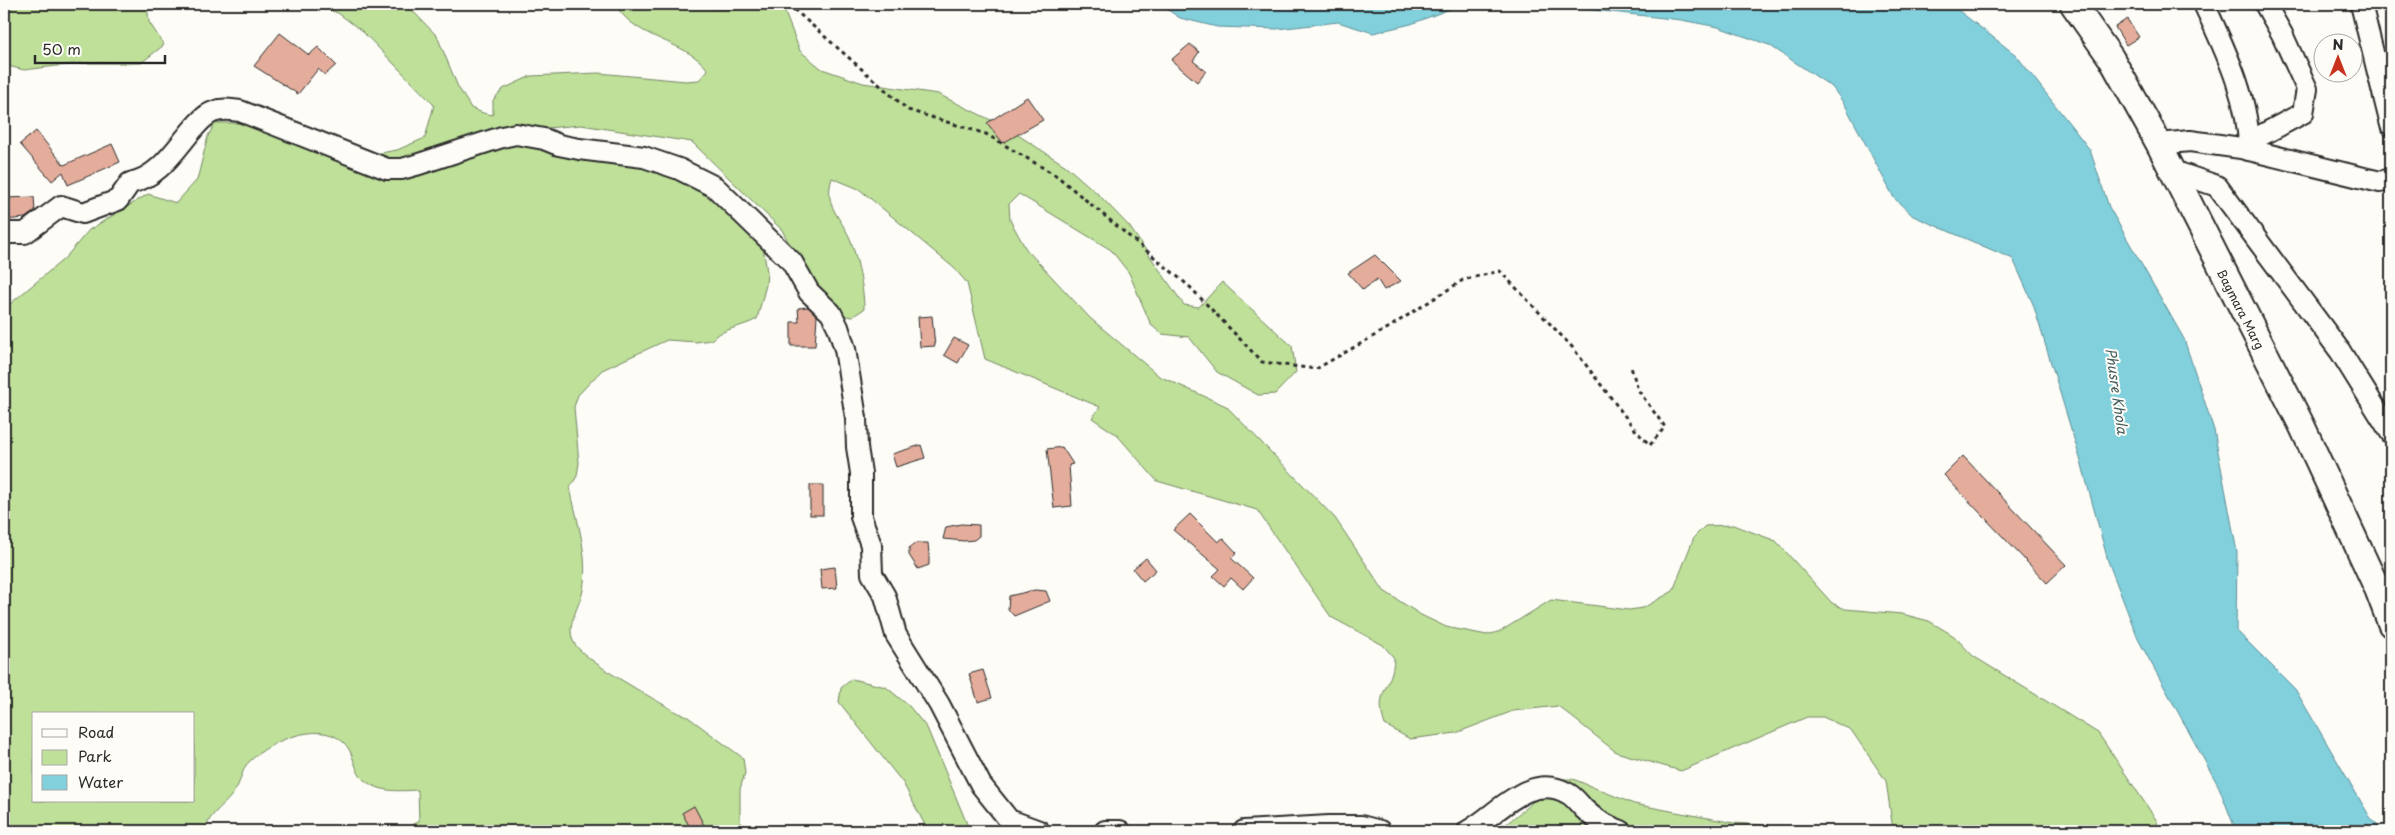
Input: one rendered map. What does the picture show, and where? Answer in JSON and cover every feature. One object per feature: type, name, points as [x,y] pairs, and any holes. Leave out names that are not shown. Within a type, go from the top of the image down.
[{"type":"main road","name":"Bagmara Marg","points":[[2072,4],[2111,58],[2159,144],[2170,170],[2302,426],[2378,590],[2391,624]]},
{"type":"street","points":[[2204,4],[2233,67],[2249,132],[2249,150]]},
{"type":"street","points":[[2249,150],[2258,137],[2303,113],[2307,89],[2282,34],[2265,4]]},
{"type":"street","points":[[2361,4],[2391,125]]},
{"type":"street","points":[[4,233],[24,233],[61,206],[83,213],[118,200],[130,183],[144,180],[156,173],[201,120],[212,112],[226,109],[240,111],[387,169],[402,169],[516,134],[544,139],[558,145],[579,149],[644,157],[679,169],[715,187],[792,262],[809,292],[830,313],[838,327],[850,374],[856,418],[857,447],[861,473],[861,517],[871,545],[872,574],[885,596],[896,635],[939,704],[981,785],[1009,820],[1039,831]]},
{"type":"street","points":[[2159,144],[2190,141],[2249,150],[2380,182],[2391,179]]},
{"type":"street","points":[[2170,170],[2217,186],[2340,352],[2391,433]]},
{"type":"street","points":[[1468,831],[1516,796],[1540,788],[1549,788],[1568,793],[1586,811],[1608,826],[1620,831]]},
{"type":"street","points":[[1244,831],[1329,826],[1361,826],[1380,831]]},
{"type":"street","points":[[1105,831],[1120,831]]},
{"type":"path","points":[[788,4],[908,110],[986,134],[1057,176],[1190,287],[1262,362],[1316,369],[1388,328],[1463,280],[1500,271],[1573,348],[1636,432],[1650,445],[1665,427],[1638,390],[1631,367]]},
{"type":"green space","points":[[4,4],[147,4],[149,22],[164,45],[141,63],[81,63],[24,70],[4,65]]},
{"type":"green space","points":[[312,4],[406,4],[437,36],[458,87],[471,108],[493,115],[493,100],[503,89],[531,76],[598,73],[686,81],[699,80],[708,70],[687,52],[635,26],[615,4],[698,4],[713,9],[784,10],[800,51],[822,69],[863,83],[938,94],[1007,128],[1066,166],[1099,195],[1129,226],[1184,305],[1199,307],[1222,282],[1292,346],[1296,372],[1275,394],[1258,395],[1217,372],[1189,337],[1162,334],[1151,325],[1129,273],[1111,250],[1019,194],[1009,204],[1010,220],[1026,249],[1090,318],[1159,376],[1226,406],[1335,518],[1384,591],[1421,615],[1446,627],[1487,635],[1501,631],[1551,600],[1629,610],[1643,608],[1673,591],[1694,537],[1705,526],[1733,525],[1776,541],[1832,603],[1845,609],[1902,614],[1929,621],[1954,636],[1973,656],[2098,733],[2157,821],[2158,831],[1896,831],[1892,823],[1886,781],[1851,730],[1823,717],[1807,717],[1681,771],[1616,752],[1558,706],[1513,711],[1456,733],[1410,739],[1385,725],[1382,713],[1382,697],[1393,668],[1394,658],[1383,645],[1331,617],[1257,510],[1157,481],[1117,435],[1092,418],[1100,407],[985,359],[967,283],[954,268],[859,189],[832,178],[830,188],[831,204],[851,241],[862,284],[864,309],[852,317],[838,314],[816,295],[782,230],[692,142],[581,125],[536,129],[634,160],[689,181],[731,208],[763,247],[767,272],[766,285],[757,319],[720,333],[711,340],[696,342],[667,340],[602,370],[578,395],[574,407],[579,463],[577,476],[570,488],[581,539],[584,564],[583,590],[571,628],[573,641],[579,649],[604,668],[636,689],[688,717],[743,758],[745,773],[740,789],[740,831],[403,831],[419,821],[418,790],[390,790],[370,784],[361,777],[350,750],[342,741],[332,735],[307,733],[280,741],[257,754],[243,771],[232,795],[210,819],[205,831],[4,831],[4,309],[65,258],[89,230],[148,194],[176,203],[197,180],[208,136],[215,123],[244,123],[358,157],[397,150],[425,138],[434,105],[362,31],[338,13]]},
{"type":"green space","points":[[852,679],[886,687],[909,706],[927,728],[970,831],[928,831],[903,783],[839,702],[841,688]]},
{"type":"green space","points":[[1560,779],[1573,779],[1634,804],[1734,823],[1761,825],[1794,831],[1498,831]]},
{"type":"water","points":[[1159,4],[1463,4],[1411,24],[1373,33],[1338,22],[1277,29],[1217,27],[1180,18]]},
{"type":"water","name":"Phusre Khola","points":[[1541,4],[1950,4],[2016,55],[2090,150],[2109,207],[2184,339],[2214,430],[2237,552],[2236,630],[2295,689],[2370,817],[2384,831],[2236,831],[2219,787],[2138,639],[2108,561],[2082,465],[2033,304],[2013,259],[1913,216],[1894,198],[1845,105],[1832,87],[1769,45],[1718,27],[1681,20]]},
{"type":"building","points":[[2127,19],[2139,37],[2126,45],[2115,27]]},
{"type":"building","points":[[280,33],[309,55],[318,47],[336,65],[325,75],[318,69],[298,94],[254,66]]},
{"type":"building","points":[[1190,44],[1199,52],[1193,61],[1206,71],[1197,82],[1171,60]]},
{"type":"building","points":[[1027,97],[1043,120],[1003,143],[987,123]]},
{"type":"building","points":[[36,131],[64,165],[112,144],[120,162],[68,185],[63,172],[52,181],[20,144]]},
{"type":"building","points":[[34,197],[35,211],[25,218],[4,220],[4,198]]},
{"type":"building","points":[[1375,255],[1401,281],[1384,290],[1377,279],[1363,290],[1348,273]]},
{"type":"building","points":[[808,307],[817,316],[815,346],[791,346],[791,322],[799,322],[798,308]]},
{"type":"building","points":[[932,316],[935,346],[920,347],[918,317]]},
{"type":"building","points":[[954,338],[968,345],[958,363],[944,355]]},
{"type":"building","points":[[921,445],[925,458],[896,467],[892,454]]},
{"type":"building","points":[[1062,447],[1073,464],[1069,465],[1072,506],[1054,508],[1047,449]]},
{"type":"building","points":[[1963,456],[2066,565],[2047,583],[1944,475]]},
{"type":"building","points":[[810,485],[823,485],[823,515],[810,515]]},
{"type":"building","points":[[1190,514],[1218,542],[1223,538],[1237,553],[1231,558],[1253,578],[1243,589],[1231,578],[1224,586],[1213,576],[1220,569],[1173,530]]},
{"type":"building","points":[[961,524],[979,525],[979,536],[974,540],[964,541],[943,539],[946,527]]},
{"type":"building","points":[[916,543],[928,543],[929,554],[929,565],[918,569],[909,555],[909,548]]},
{"type":"building","points":[[1146,558],[1156,570],[1143,581],[1133,569]]},
{"type":"building","points":[[835,567],[837,588],[822,589],[820,569]]},
{"type":"building","points":[[1035,590],[1046,591],[1050,601],[1014,616],[1008,609],[1009,596]]},
{"type":"building","points":[[983,670],[992,698],[978,702],[969,674]]},
{"type":"building","points":[[694,806],[707,831],[692,831],[682,813]]}]
